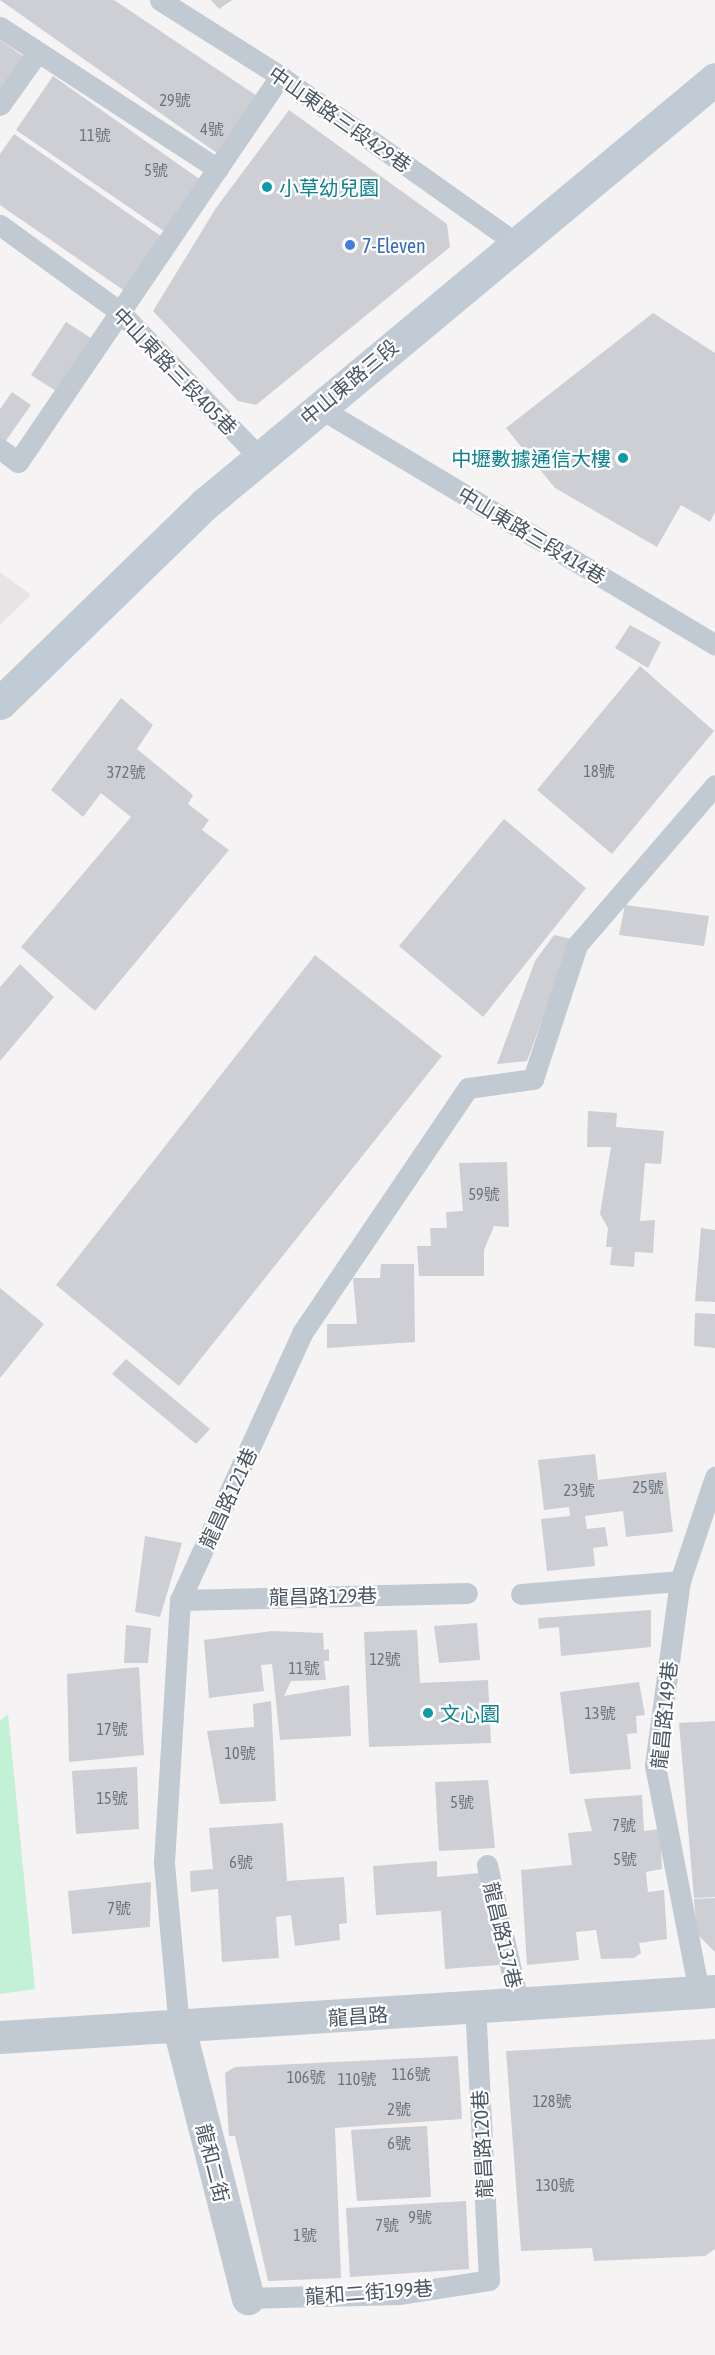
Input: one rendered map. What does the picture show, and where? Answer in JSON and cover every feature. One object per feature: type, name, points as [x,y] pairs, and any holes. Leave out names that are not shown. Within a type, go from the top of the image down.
[{"type":"main road","name":"中山東路三段","points":[[0,704],[93,608],[259,457],[715,79]]},
{"type":"street","name":"龍昌路","points":[[0,2037],[179,2028],[707,1992]]},
{"type":"street","name":"龍和二街","points":[[179,2028],[248,2298]]},
{"type":"lane","name":"中山東路三段429巷","points":[[160,0],[280,76],[517,244]]},
{"type":"lane","points":[[0,27],[218,169]]},
{"type":"lane","points":[[0,105],[37,53]]},
{"type":"lane","points":[[0,449],[18,462],[280,76]]},
{"type":"lane","name":"中山東路三段405巷","points":[[0,225],[119,311],[259,457]]},
{"type":"lane","name":"中山東路三段414巷","points":[[318,406],[715,645]]},
{"type":"lane","name":"龍昌路121巷","points":[[179,2028],[164,1862],[180,1600],[302,1333],[468,1088],[533,1079],[577,945],[715,785]]},
{"type":"lane","name":"龍昌路149巷","points":[[707,1992],[655,1765],[680,1581],[715,1477]]},
{"type":"lane","points":[[521,1594],[680,1581]]},
{"type":"lane","name":"龍昌路129巷","points":[[180,1600],[467,1593]]},
{"type":"lane","name":"龍昌路137巷","points":[[487,1865],[519,2004]]},
{"type":"lane","name":"龍昌路120巷","points":[[475,2008],[489,2280]]},
{"type":"lane","name":"龍和二街199巷","points":[[248,2298],[400,2294],[489,2280]]},
{"type":"shaded area","points":[[0,572],[31,595],[0,625]]},
{"type":"green space","points":[[8,1714],[35,1989],[0,1994],[0,1721]]},
{"type":"building","points":[[0,0],[114,0],[263,100],[224,158]]},
{"type":"building","points":[[211,0],[232,0],[219,9]]},
{"type":"building","points":[[0,40],[26,58],[0,92]]},
{"type":"building","points":[[53,76],[208,185],[171,236],[16,130]]},
{"type":"building","points":[[289,110],[447,224],[450,247],[256,405],[238,401],[153,311],[216,208]]},
{"type":"building","points":[[14,134],[168,241],[132,296],[0,205],[0,154]]},
{"type":"building","name":"中壢數據通信大樓","points":[[653,313],[715,353],[715,512],[710,522],[681,505],[657,547],[555,488],[506,428]]},
{"type":"building","points":[[66,322],[91,338],[56,391],[31,375]]},
{"type":"building","points":[[12,392],[31,405],[0,449],[0,409]]},
{"type":"building","points":[[630,625],[661,642],[648,668],[615,648]]},
{"type":"building","points":[[640,666],[714,731],[612,854],[537,790]]},
{"type":"building","points":[[121,698],[153,725],[137,749],[193,795],[188,804],[209,820],[202,830],[229,850],[95,1011],[21,947],[131,817],[101,793],[83,817],[51,790]]},
{"type":"building","points":[[504,819],[586,888],[483,1017],[399,946]]},
{"type":"building","points":[[625,905],[709,916],[704,946],[619,935]]},
{"type":"building","points":[[554,935],[572,939],[527,1061],[497,1064],[535,961]]},
{"type":"building","points":[[315,955],[442,1056],[179,1386],[56,1285]]},
{"type":"building","points":[[20,964],[54,997],[0,1061],[0,987]]},
{"type":"building","points":[[588,1111],[617,1113],[616,1127],[664,1131],[661,1164],[645,1163],[640,1221],[655,1220],[653,1253],[635,1252],[634,1267],[610,1265],[612,1247],[606,1247],[608,1228],[600,1214],[611,1147],[587,1147]]},
{"type":"building","points":[[507,1162],[509,1227],[494,1226],[484,1250],[484,1276],[419,1276],[417,1246],[431,1246],[430,1228],[447,1228],[446,1212],[463,1211],[459,1163]]},
{"type":"building","points":[[701,1228],[715,1230],[715,1302],[695,1301]]},
{"type":"building","points":[[381,1264],[414,1264],[415,1342],[327,1348],[327,1324],[357,1324],[353,1278],[380,1278]]},
{"type":"building","points":[[0,1288],[44,1324],[0,1378]]},
{"type":"building","points":[[695,1313],[715,1314],[715,1348],[694,1346]]},
{"type":"building","points":[[126,1359],[210,1429],[196,1444],[112,1374]]},
{"type":"building","points":[[595,1454],[598,1480],[666,1472],[673,1532],[626,1537],[623,1511],[585,1516],[587,1529],[605,1527],[608,1546],[593,1548],[595,1566],[547,1571],[541,1519],[570,1516],[569,1507],[544,1510],[538,1460]]},
{"type":"building","points":[[145,1536],[182,1543],[160,1617],[135,1612]]},
{"type":"building","points":[[651,1610],[651,1647],[561,1656],[559,1627],[539,1629],[538,1618]]},
{"type":"building","points":[[477,1623],[480,1660],[439,1663],[434,1626]]},
{"type":"building","points":[[126,1625],[151,1628],[148,1663],[124,1663]]},
{"type":"building","name":"文心園","points":[[417,1630],[420,1683],[488,1680],[491,1743],[369,1747],[364,1632]]},
{"type":"building","points":[[272,1631],[323,1633],[324,1650],[329,1649],[329,1661],[324,1661],[326,1680],[291,1681],[284,1696],[349,1685],[351,1736],[280,1740],[272,1664],[261,1665],[264,1691],[209,1698],[204,1640]]},
{"type":"building","points":[[139,1667],[144,1755],[69,1762],[67,1674]]},
{"type":"building","points":[[639,1682],[645,1715],[636,1716],[637,1733],[627,1734],[631,1769],[570,1774],[560,1692]]},
{"type":"building","points":[[271,1701],[276,1801],[220,1804],[207,1731],[254,1727],[253,1704]]},
{"type":"building","points":[[715,1721],[715,1897],[694,1898],[679,1723]]},
{"type":"building","points":[[137,1767],[139,1829],[76,1834],[72,1771]]},
{"type":"building","points":[[488,1780],[495,1848],[439,1851],[435,1782]]},
{"type":"building","points":[[642,1795],[644,1831],[660,1829],[662,1869],[646,1872],[648,1892],[664,1890],[667,1939],[639,1943],[641,1953],[634,1958],[601,1959],[596,1930],[576,1932],[579,1960],[527,1965],[521,1870],[572,1865],[568,1833],[592,1831],[584,1799]]},
{"type":"building","points":[[283,1823],[287,1881],[344,1877],[347,1923],[339,1924],[340,1940],[295,1946],[291,1915],[276,1917],[279,1958],[222,1962],[218,1889],[191,1892],[190,1871],[213,1869],[209,1828]]},
{"type":"building","points":[[437,1861],[437,1877],[490,1872],[499,1965],[445,1969],[441,1911],[376,1915],[373,1866]]},
{"type":"building","points":[[151,1882],[150,1927],[72,1934],[68,1891]]},
{"type":"building","points":[[715,1898],[715,1952],[697,1934],[694,1899]]},
{"type":"building","points":[[715,2039],[715,2249],[705,2256],[594,2261],[592,2248],[521,2251],[506,2051]]},
{"type":"building","points":[[458,2056],[462,2119],[335,2128],[341,2278],[268,2281],[235,2136],[229,2136],[225,2073],[235,2067]]},
{"type":"building","points":[[427,2126],[431,2197],[357,2201],[351,2130]]},
{"type":"building","points":[[466,2201],[469,2269],[350,2277],[346,2208]]},
{"type":"place","name":"小草幼兒園","points":[[267,187]]},
{"type":"place","name":"7-Eleven","points":[[350,245]]},
{"type":"place","name":"中壢數據通信大樓","points":[[623,458]]},
{"type":"place","name":"文心園","points":[[428,1713]]}]
